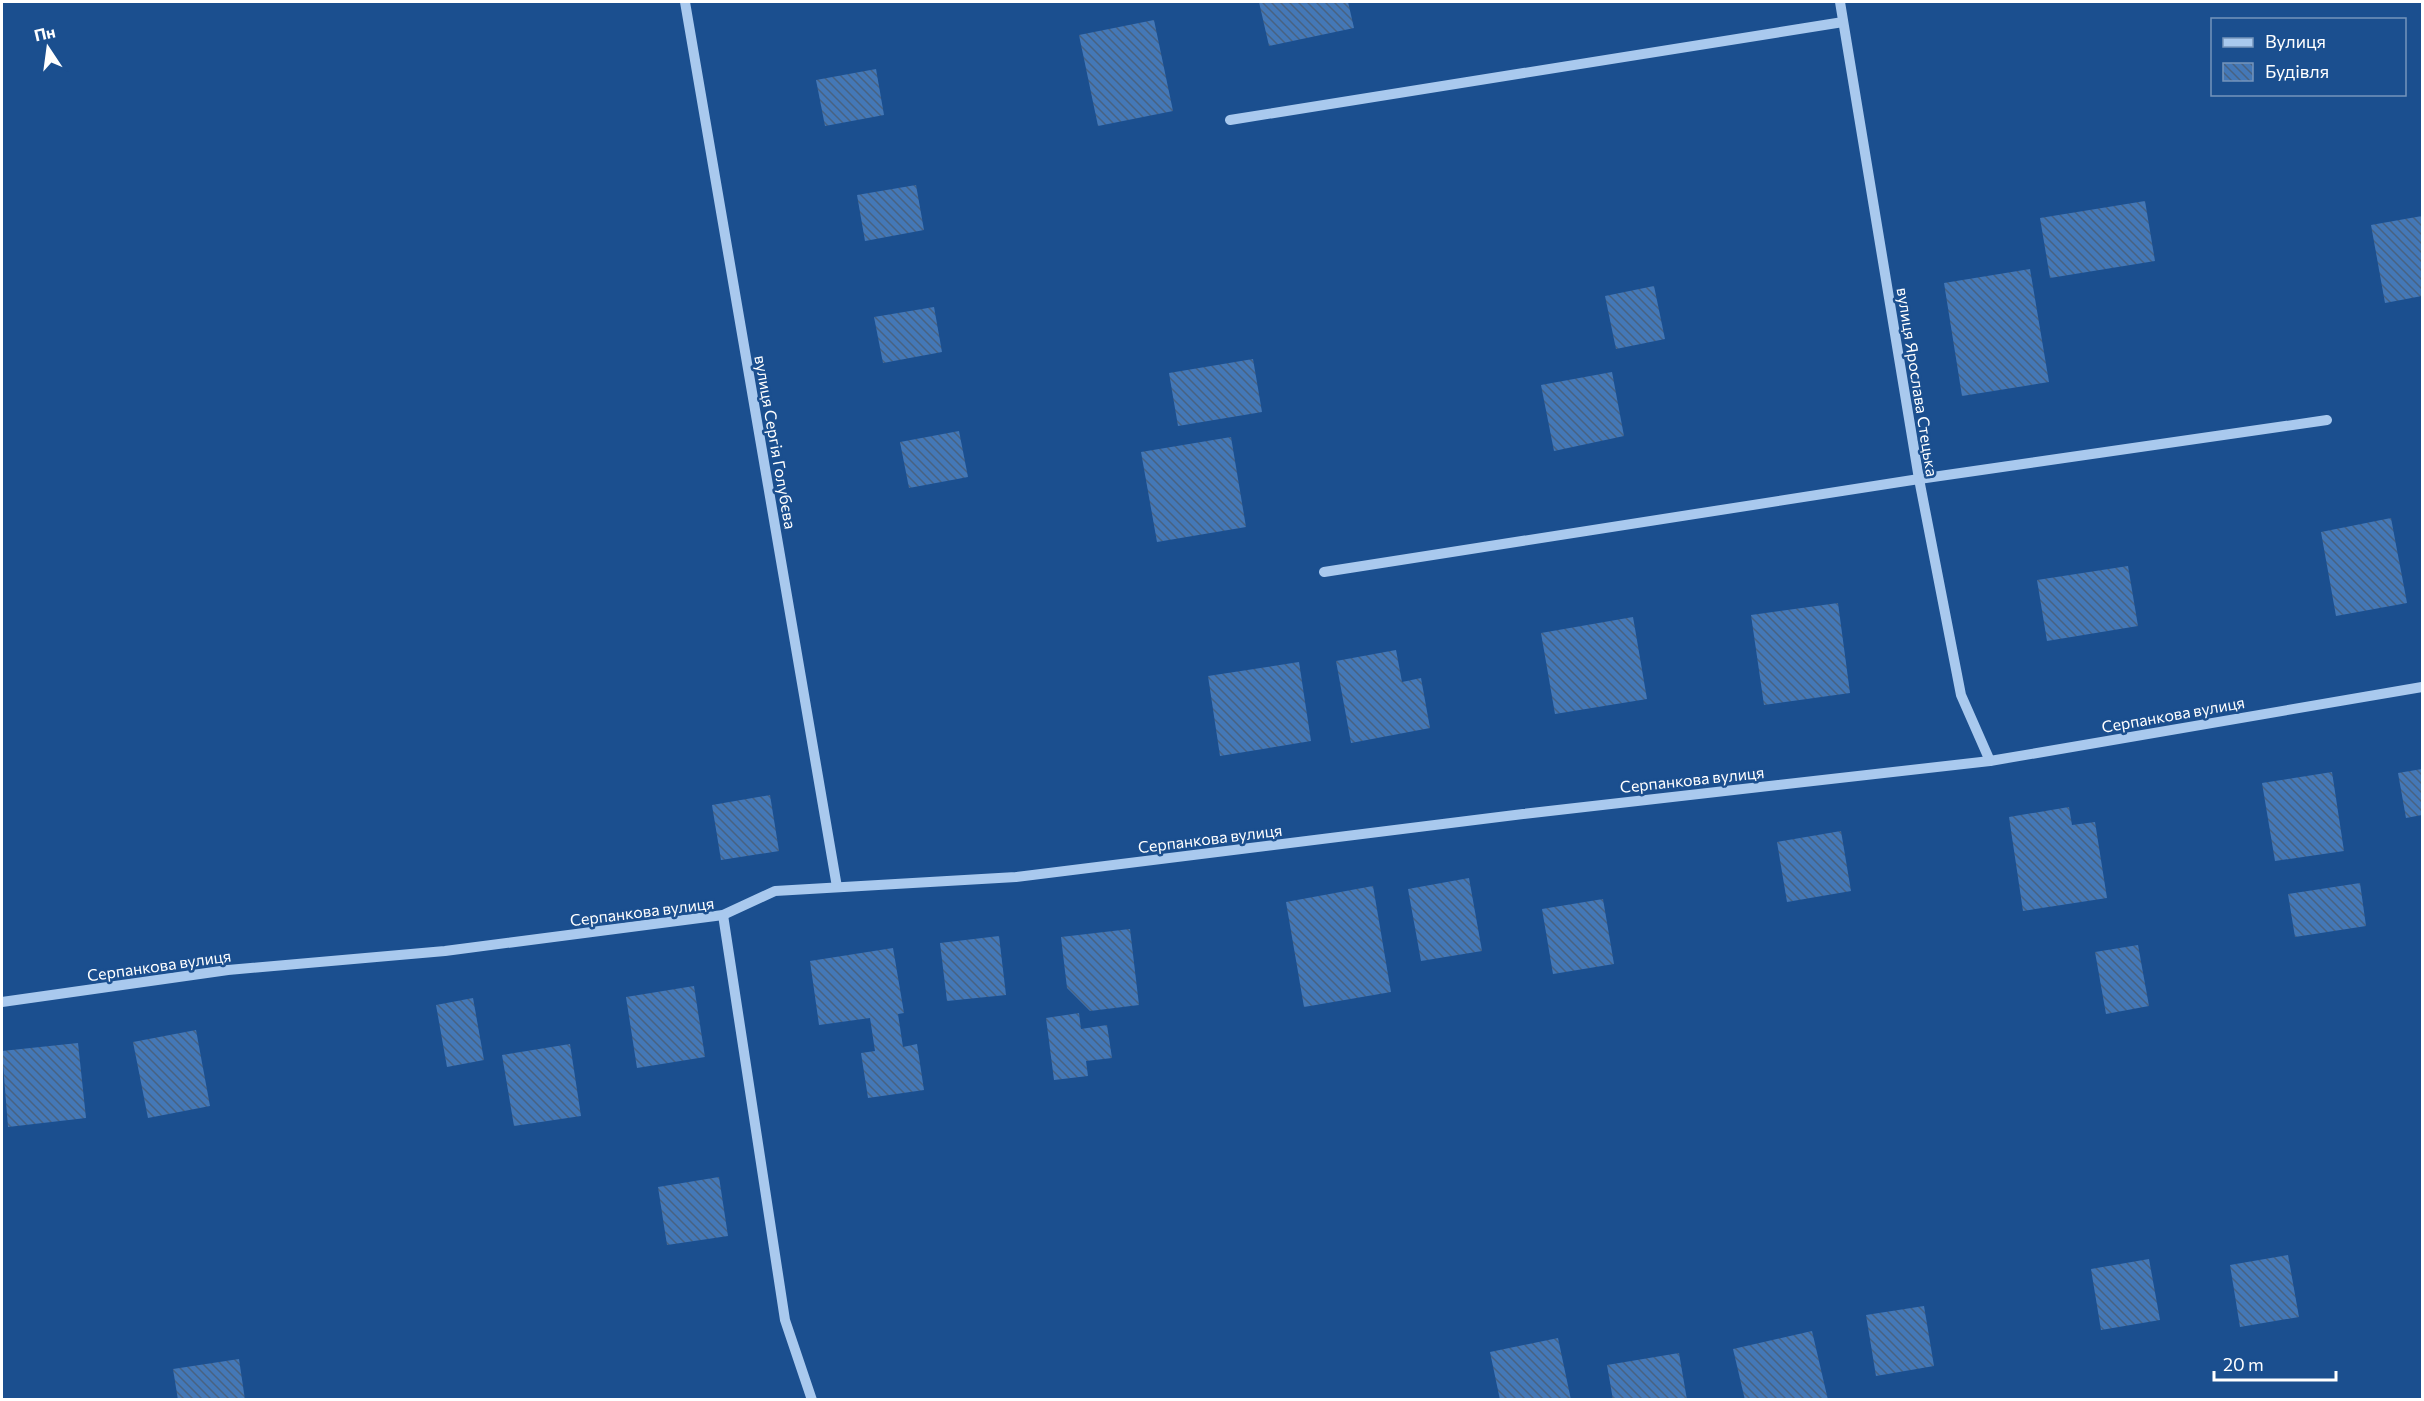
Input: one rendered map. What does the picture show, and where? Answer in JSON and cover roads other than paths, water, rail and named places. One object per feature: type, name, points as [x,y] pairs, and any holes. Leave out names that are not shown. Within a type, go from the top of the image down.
[{"type":"street","name":"вулиця Сергія Голубєва","points":[[685,2],[837,887]]},
{"type":"street","name":"вулиця Ярослава Стецька","points":[[1840,2],[1919,479],[1961,695],[1990,761]]},
{"type":"street","points":[[1230,120],[1843,22]]},
{"type":"street","points":[[1324,572],[1919,479],[2327,420]]},
{"type":"street","name":"Серпанкова вулиця","points":[[2,1002],[228,970],[445,951],[723,915],[775,891],[1016,877],[1523,814],[1990,761],[2422,687]]},
{"type":"street","points":[[723,915],[785,1320],[812,1400]]}]
